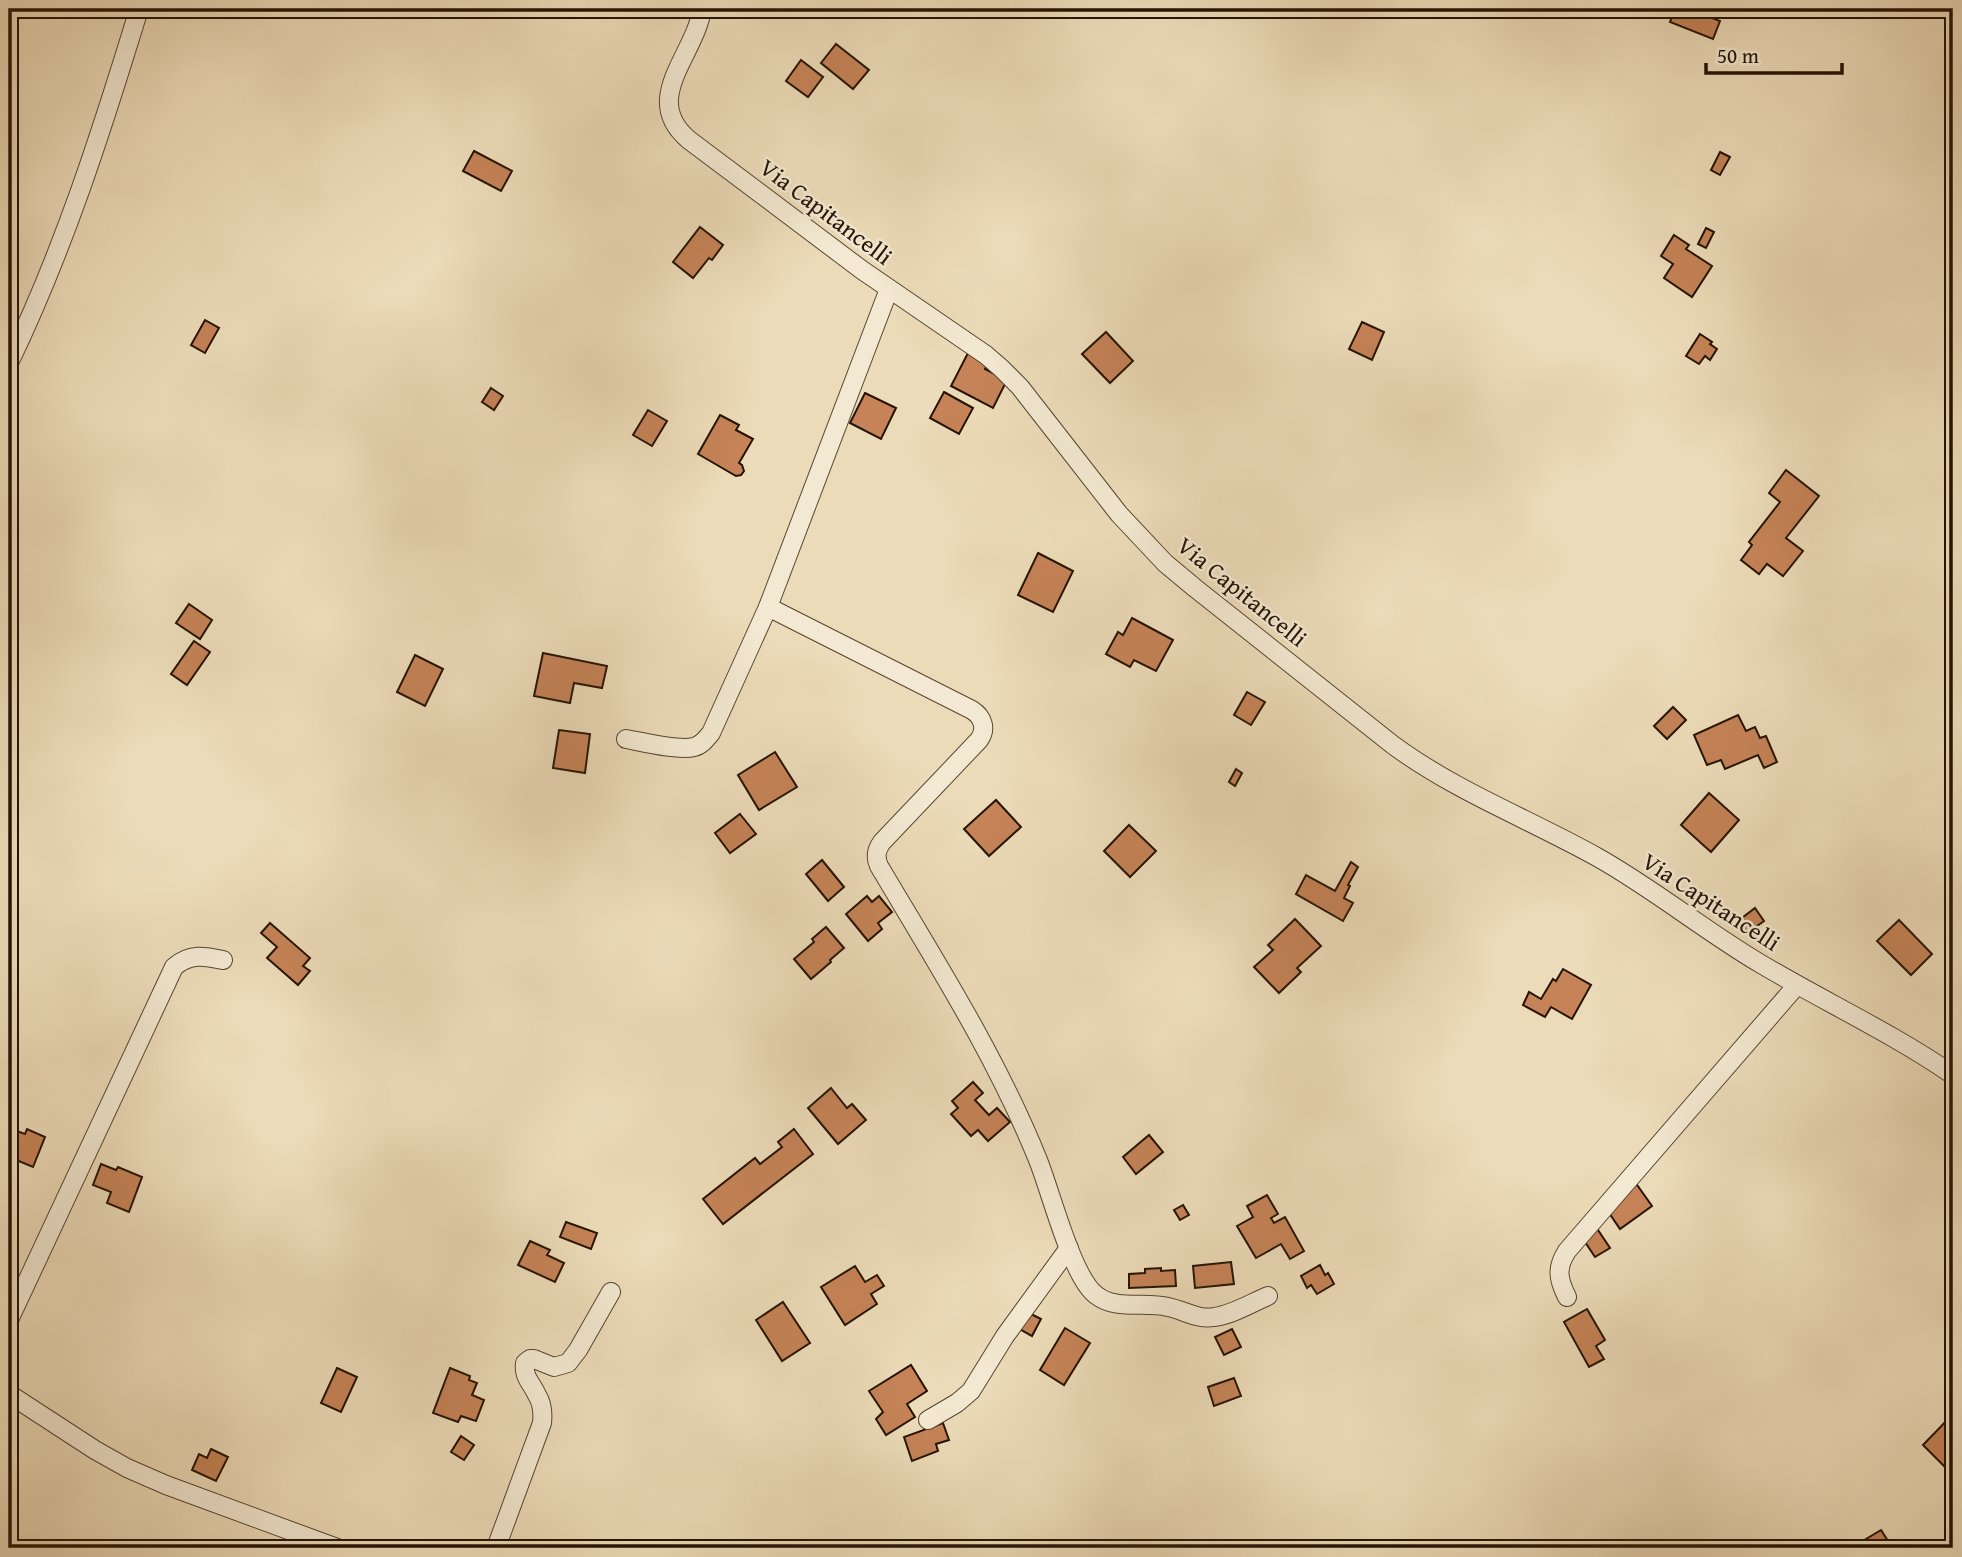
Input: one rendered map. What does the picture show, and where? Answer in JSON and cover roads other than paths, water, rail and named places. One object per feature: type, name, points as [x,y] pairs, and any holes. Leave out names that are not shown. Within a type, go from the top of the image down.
[{"type":"street","points":[[9,363],[40,296],[78,200],[139,9]]},
{"type":"street","name":"Via Capitancelli","points":[[702,9],[670,92],[668,112],[674,125],[689,140],[889,289],[986,355],[1007,373],[1119,514],[1172,569],[1393,745],[1429,770],[1606,863],[1751,958],[1892,1036],[1953,1075]]},
{"type":"street","points":[[626,739],[682,748],[703,743],[711,733],[768,607],[889,289]]},
{"type":"street","points":[[768,607],[976,712],[982,719],[982,737],[882,842],[877,849],[876,858],[992,1058],[1034,1148],[1077,1269],[1089,1289],[1108,1302],[1160,1305],[1210,1318],[1268,1297]]},
{"type":"street","points":[[9,1320],[174,967],[184,959],[195,956],[223,960]]},
{"type":"street","points":[[1567,1297],[1558,1273],[1567,1251],[1797,985]]},
{"type":"street","points":[[928,1420],[957,1403],[971,1391],[1014,1322],[1069,1248]]},
{"type":"street","points":[[496,1548],[542,1423],[539,1398],[527,1380],[525,1363],[534,1359],[554,1367],[568,1363],[611,1292]]},
{"type":"street","points":[[9,1394],[127,1468],[337,1548]]}]
